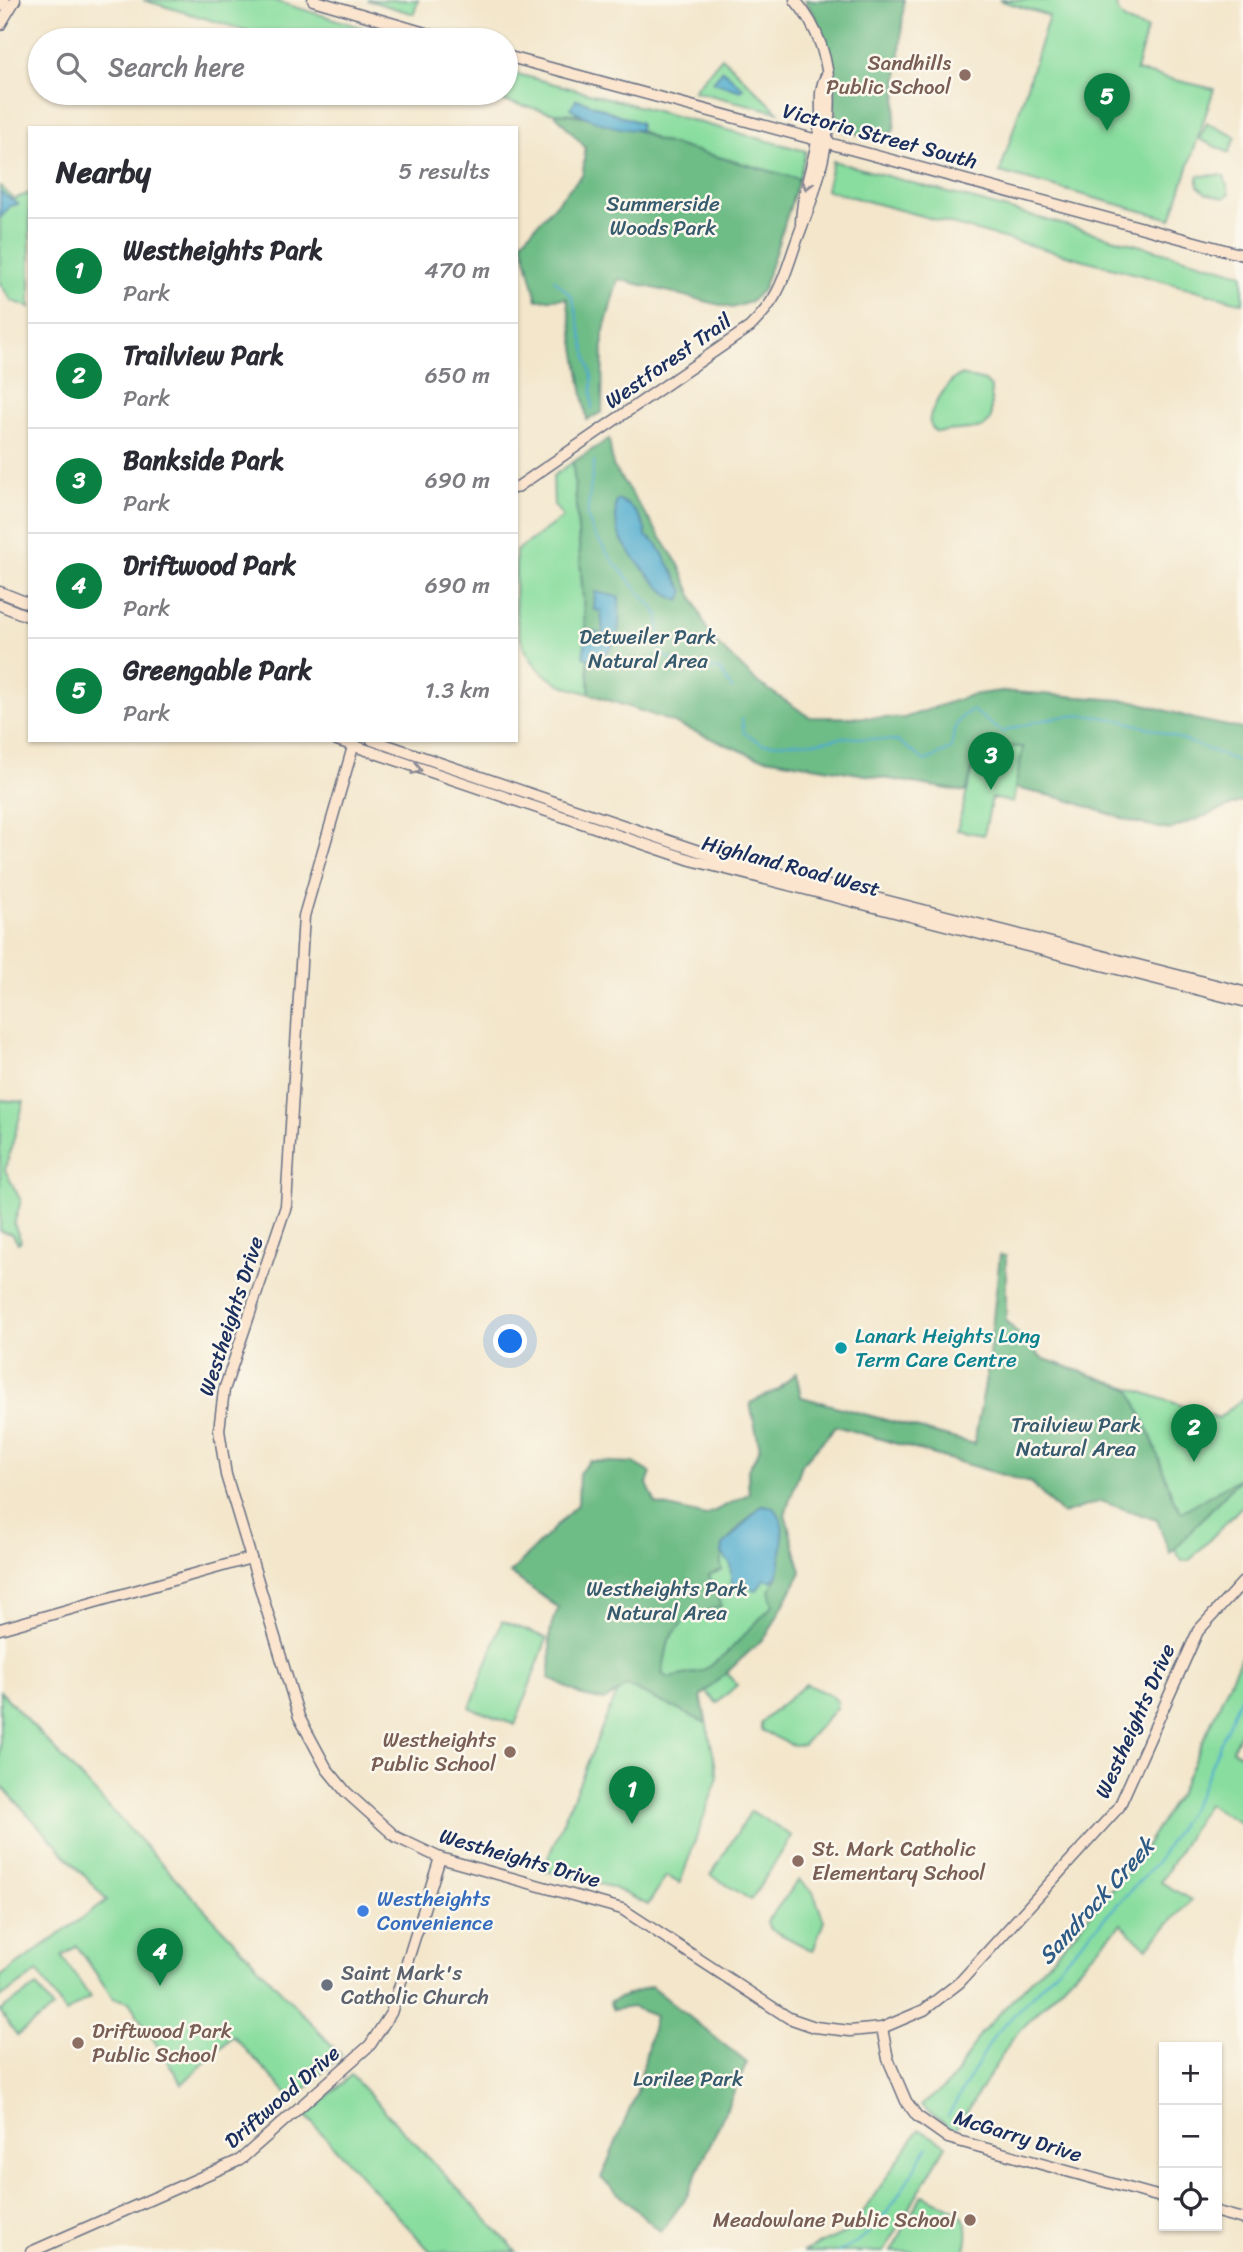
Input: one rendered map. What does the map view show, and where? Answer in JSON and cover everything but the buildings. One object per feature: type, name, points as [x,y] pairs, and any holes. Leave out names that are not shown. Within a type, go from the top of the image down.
[{"type":"street","points":[[0,6],[4,0]]},
{"type":"street","points":[[0,25],[15,0]]},
{"type":"street","points":[[313,0],[408,28]]},
{"type":"street","name":"Westforest Trail","points":[[518,487],[750,327],[776,298],[788,273],[801,231],[801,204],[823,140],[830,86],[816,35],[795,0]]},
{"type":"street","name":"Victoria Street South","points":[[518,59],[1243,255]]},
{"type":"street","points":[[0,592],[28,603]]},
{"type":"street","points":[[0,605],[28,616]]},
{"type":"street","name":"Highland Road West","points":[[378,742],[708,855],[1243,992]]},
{"type":"street","name":"Highland Road West","points":[[354,743],[691,860],[1243,1001]]},
{"type":"street","name":"Westheights Drive","points":[[354,743],[304,916],[286,1206],[229,1374],[222,1405],[221,1449],[299,1717],[327,1769],[375,1820],[396,1837],[440,1858],[622,1909],[789,2018],[827,2028],[882,2028],[924,2010],[960,1982],[1105,1826],[1127,1792],[1198,1631],[1243,1581]]},
{"type":"street","points":[[0,1629],[251,1558]]},
{"type":"street","name":"Driftwood Drive","points":[[31,2252],[240,2160],[370,2045],[391,2012],[440,1858]]},
{"type":"street","name":"McGarry Drive","points":[[882,2028],[888,2059],[906,2101],[917,2116],[948,2138],[1159,2197]]},
{"type":"street","points":[[1222,2213],[1243,2219]]},
{"type":"green space","points":[[143,0],[272,0],[364,28],[238,28]]},
{"type":"green space","points":[[367,0],[418,0],[414,14]]},
{"type":"green space","points":[[804,0],[904,0],[894,130],[884,140],[841,130],[836,116],[835,78],[829,52],[819,24]]},
{"type":"green space","points":[[999,0],[1115,0],[1121,17],[1147,29],[1136,71],[1214,89],[1171,219],[1000,172],[1049,16]]},
{"type":"green space","points":[[722,57],[778,112],[693,91]]},
{"type":"green space","points":[[518,74],[806,151],[799,179],[655,140],[640,130],[640,123],[577,99],[571,108],[580,114],[554,113],[518,104]]},
{"type":"green space","name":"Summerside Woods Park","points":[[554,113],[607,122],[635,130],[656,140],[799,179],[763,290],[750,302],[732,308],[618,279],[603,334],[602,412],[587,420],[567,298],[537,300],[522,241],[583,174],[585,147]]},
{"type":"green space","points":[[1207,123],[1236,137],[1229,153],[1199,139]]},
{"type":"green space","points":[[833,161],[1243,274],[1243,303],[826,190]]},
{"type":"green space","points":[[1198,176],[1224,176],[1229,194],[1223,198],[1206,193],[1198,186]]},
{"type":"green space","points":[[0,186],[14,199],[28,194],[28,306],[12,301],[0,284],[0,218],[10,206],[18,204],[0,192]]},
{"type":"green space","points":[[961,375],[985,381],[991,387],[991,420],[982,428],[936,432],[930,421],[932,412],[947,386]]},
{"type":"green space","name":"Detweiler Park Natural Area","points":[[609,439],[613,466],[679,565],[710,637],[757,682],[810,717],[904,718],[971,695],[1001,691],[1134,701],[1198,720],[1243,729],[1243,801],[1169,830],[1133,822],[1065,799],[1015,788],[1023,747],[983,746],[977,753],[966,792],[754,756],[659,717],[590,694],[573,462]]},
{"type":"green space","points":[[573,462],[590,694],[558,683],[539,669],[528,655],[518,627],[518,550],[563,517],[554,505],[553,476]]},
{"type":"green space","points":[[983,746],[1024,747],[1013,802],[992,798],[984,835],[957,830],[977,753]]},
{"type":"green space","points":[[0,1100],[24,1102],[5,1170],[21,1201],[14,1224],[21,1241],[18,1243],[12,1234],[0,1231]]},
{"type":"green space","name":"Westheights Park Natural Area","points":[[1000,1255],[1006,1256],[1006,1321],[1041,1358],[1130,1389],[1181,1512],[1241,1477],[1170,1554],[1157,1520],[1101,1501],[1062,1514],[1031,1483],[836,1426],[802,1464],[785,1514],[801,1572],[767,1635],[701,1696],[706,1723],[627,1686],[604,1701],[583,1696],[549,1678],[551,1626],[559,1608],[510,1573],[578,1504],[579,1473],[590,1461],[634,1463],[651,1473],[647,1484],[656,1504],[705,1516],[749,1494],[748,1470],[760,1448],[750,1403],[778,1390],[796,1373],[801,1397],[974,1444],[987,1373]],"holes":[[[762,1505],[778,1576],[769,1591],[773,1605],[725,1655],[702,1671],[669,1678],[662,1674],[669,1640],[685,1619],[721,1606],[709,1575],[722,1570],[721,1560],[727,1543]]]},
{"type":"green space","name":"Trailview Park Natural Area","points":[[998,1313],[1041,1358],[1219,1418],[1243,1398],[1243,1505],[1190,1560],[1182,1561],[1157,1520],[1101,1501],[1062,1514],[1031,1483],[836,1426],[802,1464],[785,1514],[801,1572],[767,1635],[726,1673],[737,1685],[717,1703],[706,1692],[701,1696],[718,1777],[680,1883],[666,1876],[648,1905],[611,1887],[543,1870],[621,1682],[559,1608],[510,1573],[578,1504],[656,1504],[705,1516],[749,1494],[748,1470],[760,1448],[750,1403],[778,1390],[796,1373],[801,1397],[974,1444]]},
{"type":"green space","points":[[502,1621],[547,1638],[515,1725],[470,1708]]},
{"type":"green space","points":[[1243,1652],[1243,1726],[1232,1750],[1243,1755],[1242,1824],[1207,1804],[1161,1882],[1191,1900],[1147,1948],[1121,1924],[1012,2039],[955,2131],[921,2106],[951,2082],[981,2033],[1067,1942],[1139,1856],[1180,1792]]},
{"type":"green space","points":[[806,1684],[837,1701],[836,1708],[803,1745],[793,1746],[761,1730],[761,1722]]},
{"type":"green space","points":[[0,1691],[341,2055],[293,2100],[233,2036],[182,2084],[129,2002],[113,1998],[77,1946],[62,1956],[90,1997],[66,2013],[38,1972],[0,1998],[0,1977],[107,1900],[0,1784]]},
{"type":"green space","points":[[751,1811],[792,1836],[751,1900],[711,1875]]},
{"type":"green space","points":[[799,1880],[813,1892],[824,1921],[813,1951],[769,1928],[767,1921]]},
{"type":"green space","points":[[37,1986],[53,2009],[17,2035],[0,2011]]},
{"type":"green space","name":"Lorilee Park","points":[[651,1986],[747,2063],[687,2196],[661,2232],[601,2178],[637,2092],[655,2016],[632,2007],[613,2010],[609,2002]]},
{"type":"green space","points":[[351,2075],[517,2252],[431,2252],[306,2116]]},
{"type":"green space","points":[[919,2129],[946,2145],[884,2252],[802,2252],[851,2230]]},
{"type":"green space","points":[[922,2195],[952,2209],[964,2220],[967,2239],[964,2252],[891,2252]]},
{"type":"water","points":[[723,70],[743,88],[741,91],[713,82]]},
{"type":"water","points":[[577,99],[640,123],[640,130],[604,124],[586,117],[570,108]]},
{"type":"water","points":[[0,192],[18,204],[10,206],[0,218]]},
{"type":"water","points":[[619,500],[641,519],[646,536],[657,544],[684,591],[680,601],[656,584],[625,545],[616,520],[616,501]]},
{"type":"water","points":[[595,592],[619,597],[620,617],[618,633],[612,647],[598,661],[583,657],[587,629],[603,635],[601,611],[594,610]]},
{"type":"water","points":[[762,1505],[772,1508],[782,1523],[778,1576],[772,1581],[765,1579],[756,1591],[747,1586],[732,1586],[730,1564],[722,1553],[723,1546]]},
{"type":"waterway","points":[[554,279],[572,297],[592,377],[592,409]]},
{"type":"waterway","points":[[594,461],[587,516],[594,534],[612,560],[659,615],[660,653],[682,666],[720,670],[732,689]]},
{"type":"waterway","points":[[742,719],[744,733],[763,744],[818,742],[845,737],[898,741],[925,761],[951,749],[958,722],[972,710],[1002,732],[1058,717],[1081,715],[1150,728],[1243,763]]},
{"type":"waterway","name":"Sandrock Creek","points":[[948,2116],[994,2036],[1157,1862],[1198,1796],[1243,1691]]},
{"type":"waterway","name":"Sandrock Creek","points":[[838,2252],[853,2245],[879,2222],[901,2192],[928,2146]]},
{"type":"place","name":"Sandhills Public School","points":[[965,75]]},
{"type":"place","name":"Greengable Park","points":[[1107,131]]},
{"type":"place","name":"Bankside Park","points":[[991,790]]},
{"type":"place","name":"Lanark Heights Long Term Care Centre","points":[[841,1348]]},
{"type":"place","name":"Trailview Park","points":[[1194,1462]]},
{"type":"place","name":"Westheights Public School","points":[[510,1752]]},
{"type":"place","name":"Westheights Park","points":[[632,1824]]},
{"type":"place","name":"St. Mark Catholic Elementary School","points":[[798,1861]]},
{"type":"place","name":"Westheights Convenience","points":[[363,1911]]},
{"type":"place","name":"Saint Mark's Catholic Church","points":[[327,1985]]},
{"type":"place","name":"Driftwood Park","points":[[160,1986]]},
{"type":"place","name":"Driftwood Park Public School","points":[[78,2043]]},
{"type":"place","name":"Meadowlane Public School","points":[[970,2220]]}]
